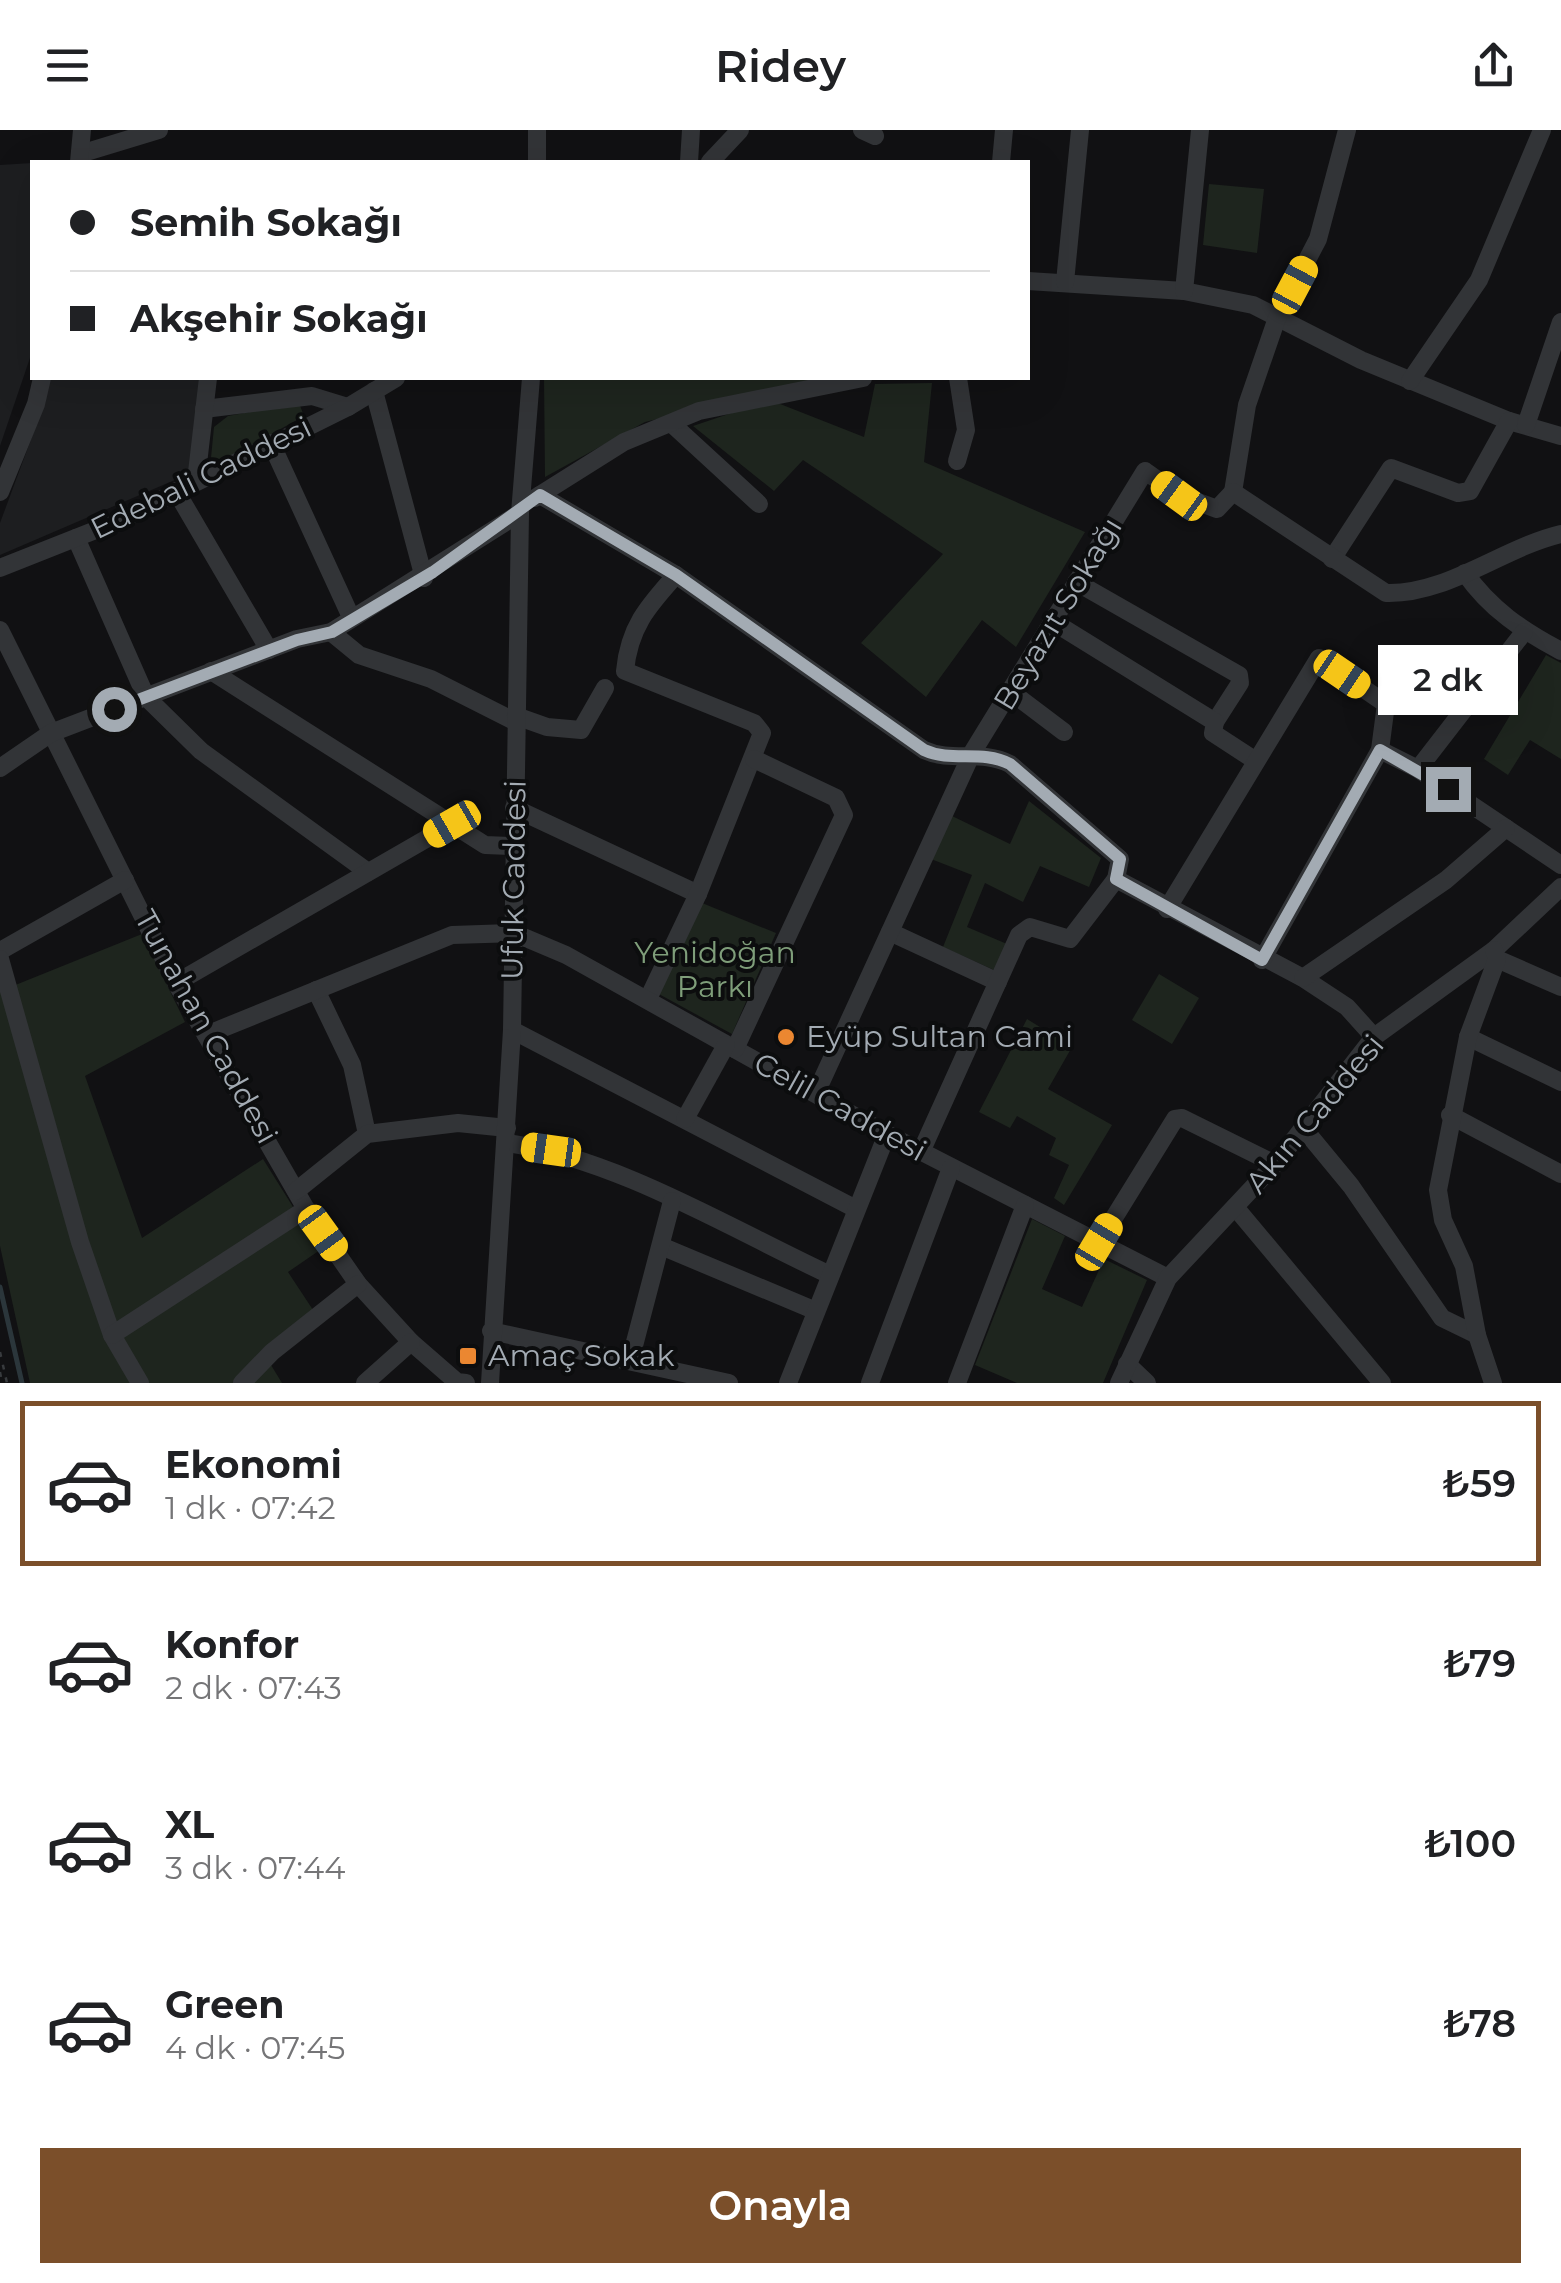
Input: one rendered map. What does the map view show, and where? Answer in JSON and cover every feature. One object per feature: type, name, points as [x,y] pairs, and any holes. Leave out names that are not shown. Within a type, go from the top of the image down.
[{"type":"street","points":[[82,130],[80,158],[159,130]]},
{"type":"street","points":[[537,130],[537,160]]},
{"type":"street","points":[[689,160],[691,130]]},
{"type":"street","points":[[712,160],[740,130]]},
{"type":"street","points":[[1001,160],[1004,130]]},
{"type":"street","points":[[1065,282],[1080,130]]},
{"type":"street","points":[[1184,291],[1200,130]]},
{"type":"street","points":[[1347,130],[1318,239],[1277,318],[1246,405],[1234,492],[1386,592],[1410,594],[1465,574],[1524,543],[1561,534]]},
{"type":"street","points":[[1410,380],[1479,280],[1542,130]]},
{"type":"street","points":[[1030,281],[1184,291],[1253,304],[1410,380],[1517,423],[1561,436]]},
{"type":"street","points":[[1332,559],[1391,468],[1458,493],[1470,491],[1517,423],[1561,322]]},
{"type":"street","points":[[0,492],[36,404],[42,380]]},
{"type":"street","points":[[196,481],[208,380]]},
{"type":"street","name":"Edebali Caddesi","points":[[0,568],[176,491],[348,408],[393,380]]},
{"type":"street","name":"Ufuk Caddesi","points":[[490,1383],[512,1030],[512,846],[521,509],[531,380]]},
{"type":"street","points":[[0,768],[51,733],[270,650],[332,632],[424,578],[540,495],[624,442],[699,411],[772,393],[851,380]]},
{"type":"street","points":[[958,380],[966,430],[958,462]]},
{"type":"street","points":[[374,391],[424,578]]},
{"type":"street","points":[[204,409],[312,396],[348,408]]},
{"type":"street","points":[[672,424],[759,504]]},
{"type":"street","points":[[270,443],[352,617]]},
{"type":"street","name":"Beyazıt Sokağı","points":[[816,1093],[972,753],[1145,471],[1202,506],[1216,509],[1234,492]]},
{"type":"street","points":[[176,491],[270,650]]},
{"type":"street","points":[[540,495],[676,575],[924,750],[937,756],[992,755],[1010,764],[1073,814],[1120,859],[1116,879],[1070,940],[1030,927],[1019,935],[921,1152]]},
{"type":"street","points":[[76,538],[146,696],[201,751],[368,872]]},
{"type":"street","points":[[1465,574],[1480,595],[1524,632],[1561,651]]},
{"type":"street","points":[[648,1000],[698,894],[762,734],[754,723],[626,672],[628,642],[640,615],[676,575]]},
{"type":"street","points":[[1076,582],[1238,676],[1240,683],[1215,722],[1213,733],[1256,760]]},
{"type":"street","points":[[1055,623],[1215,722]]},
{"type":"street","name":"Tunahan Caddesi","points":[[0,630],[176,983],[306,1209],[358,1284],[411,1342],[456,1382],[466,1383]]},
{"type":"street","points":[[332,632],[359,655],[431,679],[516,719],[547,726],[582,730],[605,688]]},
{"type":"street","points":[[1418,770],[1524,632]]},
{"type":"street","points":[[1167,908],[1320,658],[1386,704],[1380,750],[1262,960]]},
{"type":"street","points":[[211,672],[486,845],[512,846]]},
{"type":"street","points":[[1011,692],[1064,732]]},
{"type":"street","points":[[1380,750],[1418,770],[1561,865]]},
{"type":"street","points":[[685,1119],[731,1047],[844,816],[836,798],[754,759]]},
{"type":"street","points":[[514,808],[698,894]]},
{"type":"street","points":[[176,983],[452,824]]},
{"type":"street","points":[[1303,978],[1446,880],[1506,828]]},
{"type":"street","points":[[1116,879],[1262,960],[1303,978],[1347,1007],[1374,1037]]},
{"type":"street","points":[[0,951],[125,880]]},
{"type":"street","name":"Akın Caddesi","points":[[1119,1383],[1168,1278],[1275,1164],[1374,1037],[1496,955],[1561,887]]},
{"type":"street","points":[[890,932],[998,982]]},
{"type":"street","points":[[206,1034],[452,935],[514,933]]},
{"type":"street","name":"Celil Caddesi","points":[[514,933],[566,955],[887,1134],[1168,1278]]},
{"type":"street","points":[[1493,1383],[1477,1335],[1464,1266],[1442,1220],[1438,1190],[1450,1114],[1468,1037],[1496,955],[1561,987]]},
{"type":"street","points":[[0,959],[80,1242],[112,1335],[140,1383]]},
{"type":"street","points":[[316,990],[352,1065],[367,1134]]},
{"type":"street","points":[[512,1030],[856,1209]]},
{"type":"street","points":[[1468,1037],[1561,1082]]},
{"type":"street","points":[[1450,1114],[1561,1174]]},
{"type":"street","points":[[1099,1242],[1175,1119],[1275,1164]]},
{"type":"street","points":[[296,1191],[367,1134],[458,1124],[551,1150],[830,1275]]},
{"type":"street","points":[[1304,1129],[1351,1186],[1442,1318],[1477,1335]]},
{"type":"street","points":[[788,1383],[887,1134]]},
{"type":"street","points":[[870,1383],[952,1168]]},
{"type":"street","points":[[630,1361],[672,1201]]},
{"type":"street","points":[[957,1383],[1025,1205]]},
{"type":"street","points":[[1235,1207],[1382,1383]]},
{"type":"street","points":[[112,1335],[306,1209]]},
{"type":"street","points":[[660,1246],[816,1311]]},
{"type":"street","points":[[242,1383],[272,1352],[358,1284]]},
{"type":"street","points":[[491,1331],[729,1383]]},
{"type":"street","points":[[365,1383],[411,1342]]},
{"type":"street","points":[[1127,1364],[1146,1383]]},
{"type":"path","points":[[0,1352],[4,1383]]},
{"type":"path","points":[[0,1372],[4,1383]]},
{"type":"shaded area","points":[[30,163],[30,358],[0,446],[0,165]]},
{"type":"shaded area","points":[[47,380],[203,380],[191,473],[0,555],[0,523],[39,418]]},
{"type":"green space","points":[[1209,184],[1264,189],[1257,253],[1203,245]]},
{"type":"green space","points":[[544,380],[817,380],[645,422],[545,477]]},
{"type":"green space","points":[[932,383],[924,462],[1085,532],[1016,647],[982,620],[926,697],[861,643],[943,554],[803,460],[774,491],[693,426],[770,400],[864,437],[875,384]]},
{"type":"green space","points":[[299,403],[304,416],[210,468],[214,427],[228,416]]},
{"type":"green space","points":[[1546,655],[1561,663],[1561,759],[1530,740],[1508,775],[1484,759]]},
{"type":"green space","points":[[1029,801],[1101,858],[1089,887],[1040,866],[1023,902],[985,883],[967,927],[1007,944],[994,970],[943,947],[972,875],[931,859],[952,816],[1010,844]]},
{"type":"green space","name":"Yenidoğan Parkı","points":[[702,903],[776,933],[732,1034],[657,993]]},
{"type":"green space","points":[[142,934],[185,1022],[85,1076],[142,1238],[263,1159],[320,1250],[288,1272],[313,1310],[263,1352],[282,1383],[30,1383],[0,1246],[0,985],[3,990]]},
{"type":"green space","points":[[1159,974],[1199,998],[1172,1044],[1132,1020]]},
{"type":"green space","points":[[1027,1019],[1072,1047],[1048,1089],[1112,1125],[1064,1205],[1054,1198],[1069,1165],[1049,1155],[1056,1138],[1017,1116],[1010,1128],[979,1112]]},
{"type":"green space","points":[[1032,1219],[1065,1236],[1042,1289],[1082,1307],[1104,1259],[1147,1280],[1103,1383],[1017,1383],[975,1365]]},
{"type":"waterway","points":[[0,1287],[22,1383]]},
{"type":"place","name":"Eyüp Sultan Cami","points":[[786,1037]]},
{"type":"place","name":"Amaç Sokak","points":[[468,1356]]},
{"type":"route","points":[[114,709],[297,640],[332,632],[348,619],[433,572],[520,513],[521,504],[540,495],[676,575],[924,750],[937,756],[992,755],[1010,764],[1073,814],[1120,859],[1116,879],[1262,960],[1380,750],[1448,789]]}]
